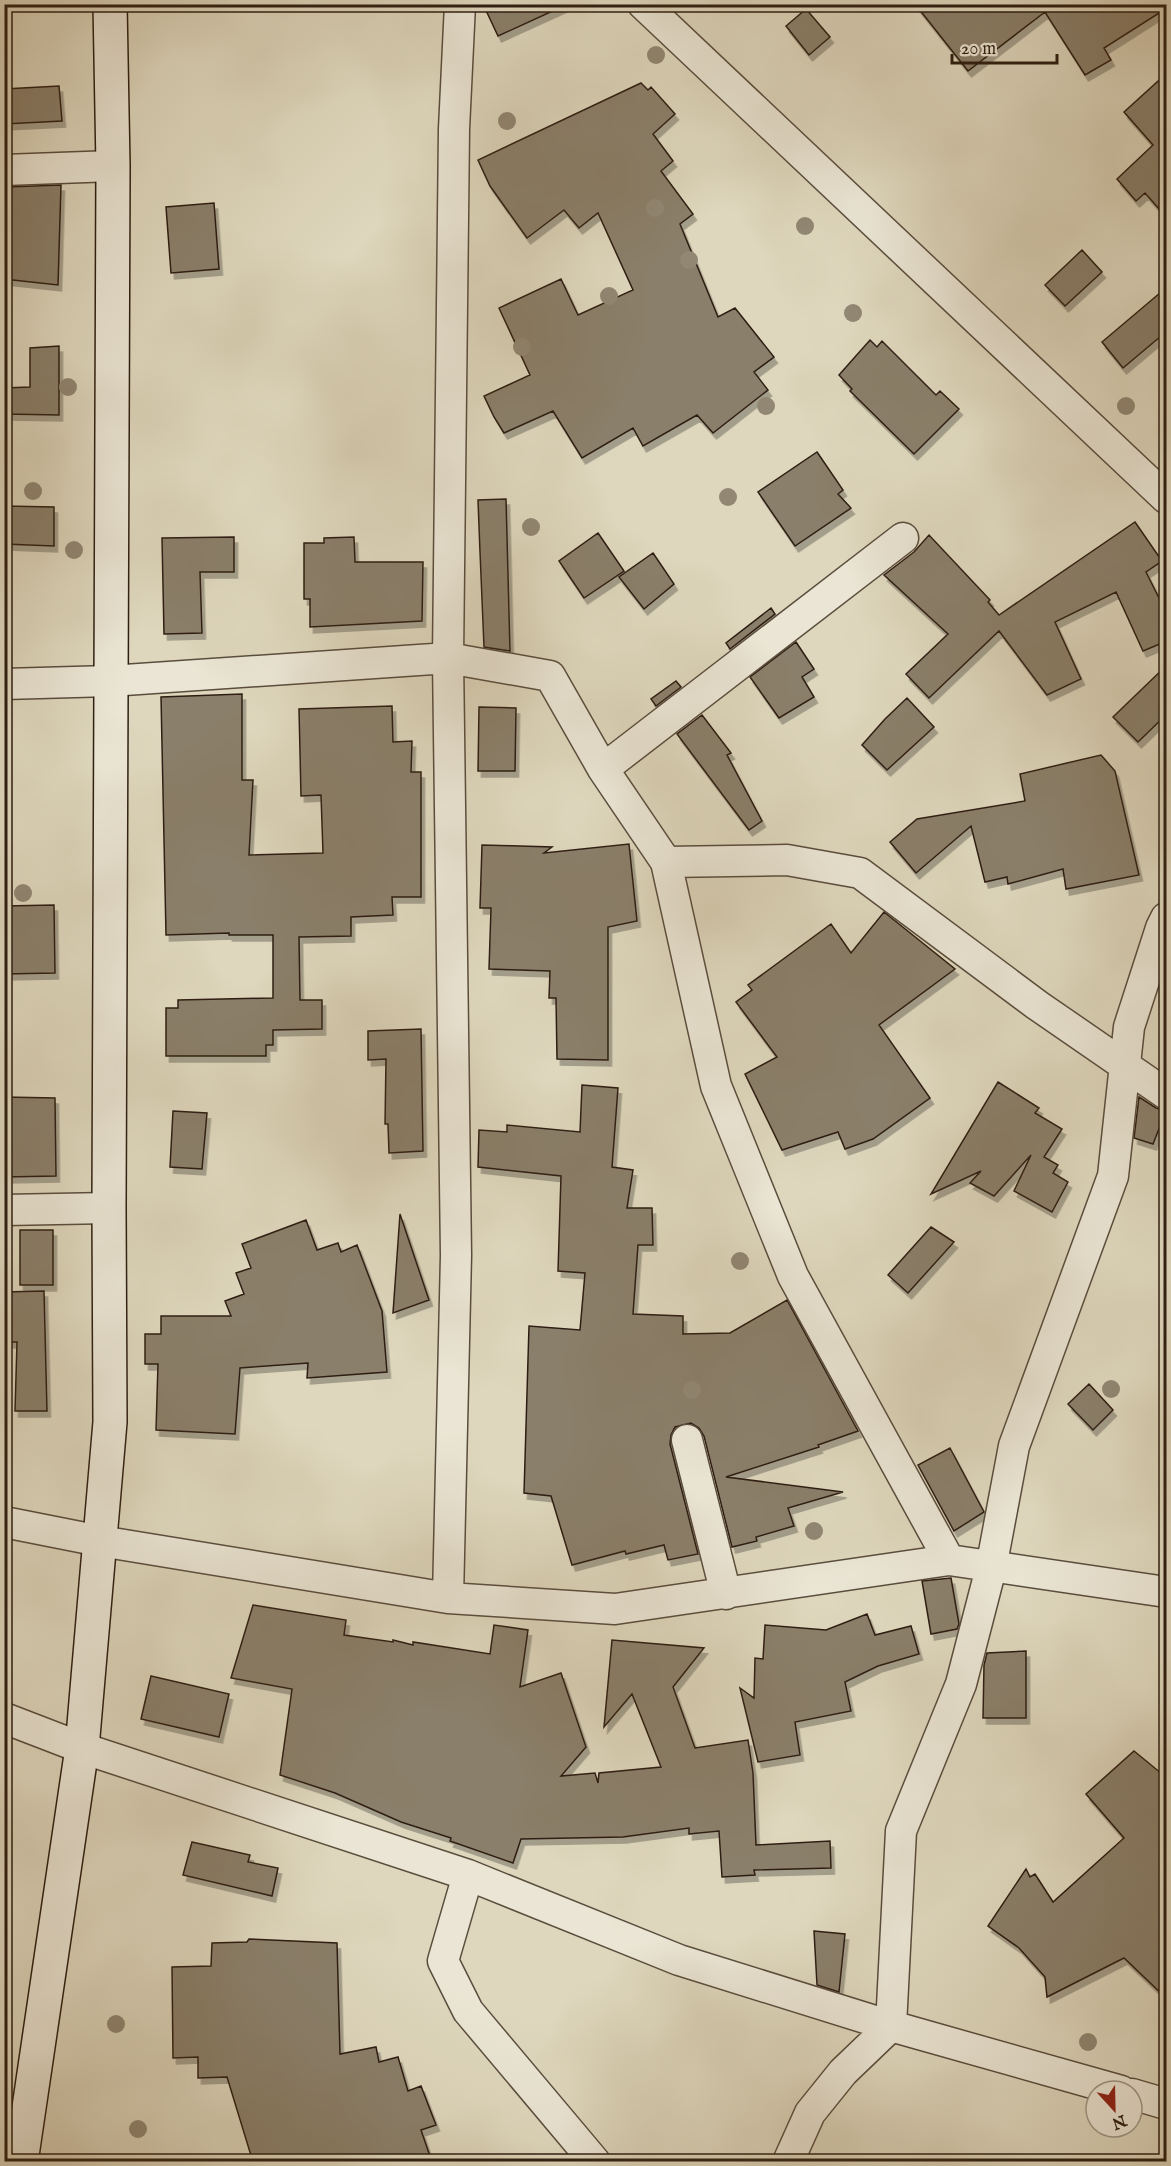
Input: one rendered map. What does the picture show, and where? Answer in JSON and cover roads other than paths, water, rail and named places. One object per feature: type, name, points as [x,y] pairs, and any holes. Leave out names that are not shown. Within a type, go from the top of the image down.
[{"type":"street","points":[[21,2162],[15,2127],[82,1748],[110,1422],[113,166],[110,4]]},
{"type":"street","points":[[448,1598],[456,1255],[448,658],[454,129],[460,4]]},
{"type":"street","points":[[643,4],[1167,498]]},
{"type":"street","points":[[4,170],[113,166]]},
{"type":"street","points":[[603,769],[903,538]]},
{"type":"street","points":[[4,684],[110,681],[448,658],[550,676],[603,769],[666,862],[716,1086],[792,1276],[949,1560]]},
{"type":"street","points":[[666,862],[787,860],[860,873],[1123,1067],[1167,1094]]},
{"type":"street","points":[[788,2162],[810,2113],[843,2072],[891,2026],[901,1831],[962,1683],[991,1568],[1014,1446],[1113,1176],[1129,1027],[1161,928],[1167,918]]},
{"type":"street","points":[[4,1210],[109,1208]]},
{"type":"street","points":[[687,1440],[726,1594]]},
{"type":"street","points":[[4,1522],[100,1541],[448,1598],[615,1609],[949,1560],[991,1568],[1167,1592]]},
{"type":"street","points":[[4,1718],[82,1748],[468,1875],[679,1960],[891,2026],[1084,2081]]},
{"type":"street","points":[[468,1875],[443,1961],[468,2011],[595,2162]]},
{"type":"street","points":[[1144,2097],[1167,2104]]}]
